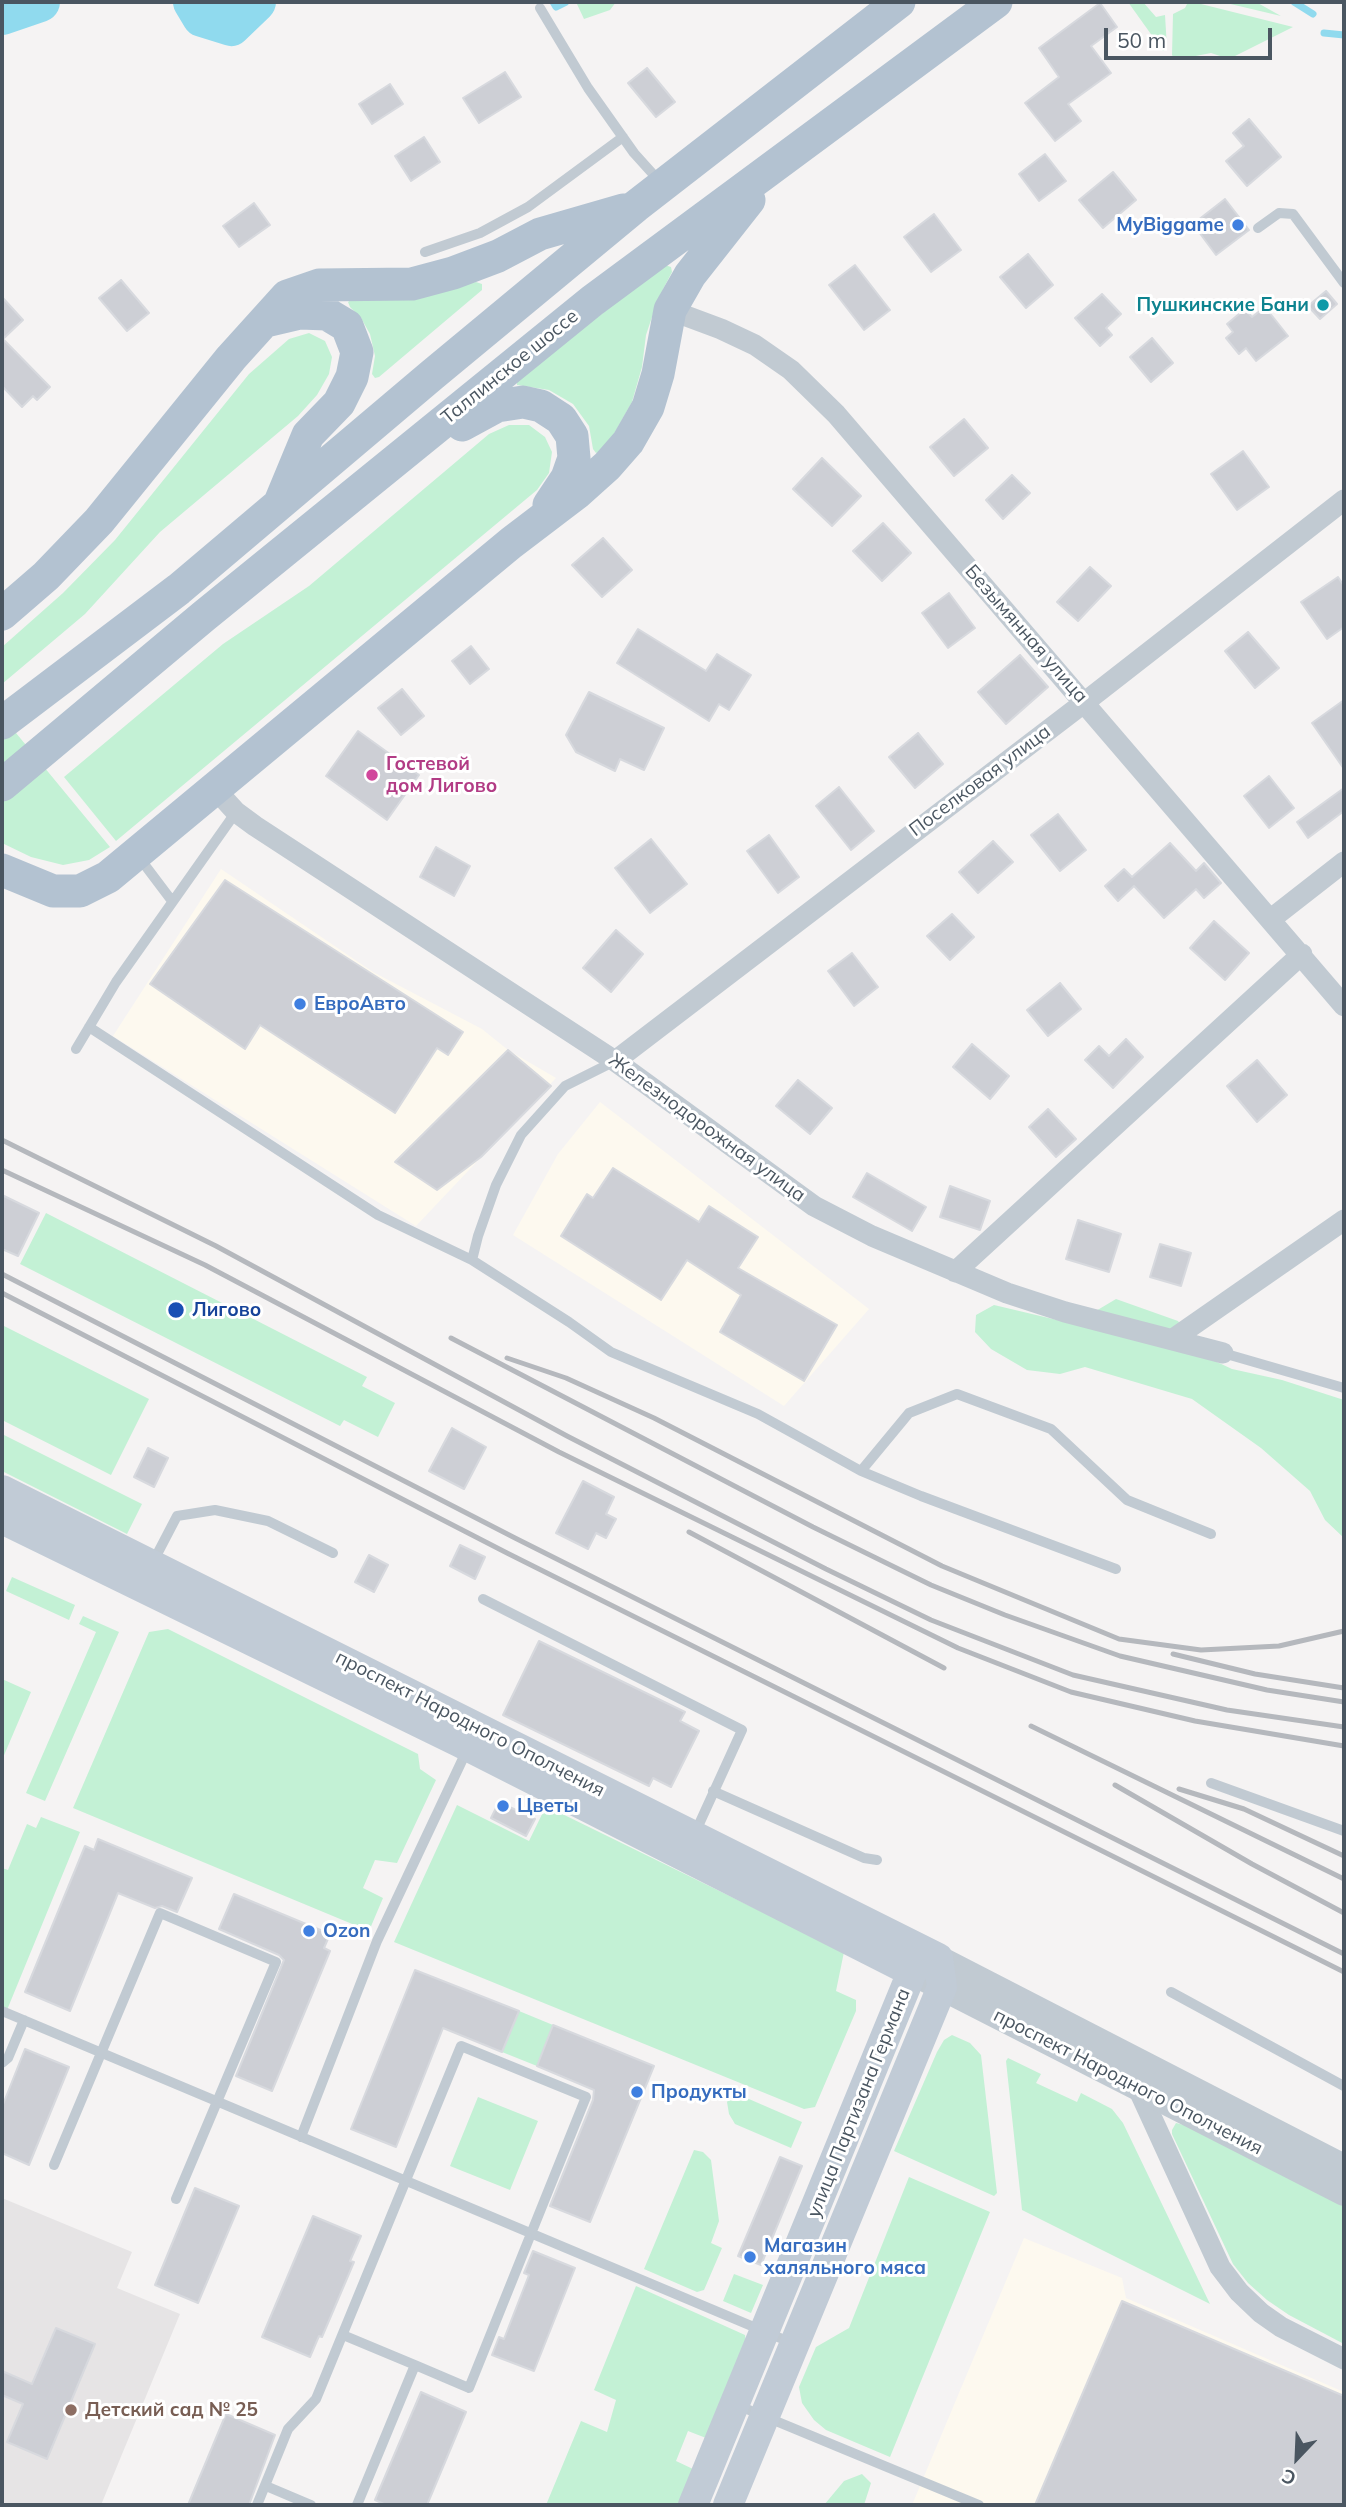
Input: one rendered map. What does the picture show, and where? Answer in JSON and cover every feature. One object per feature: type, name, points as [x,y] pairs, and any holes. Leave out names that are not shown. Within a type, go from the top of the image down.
[{"type":"main road","points":[[6,720],[179,589],[421,383],[636,206],[899,2]]},
{"type":"main road","name":"Таллинское шоссе","points":[[2,785],[592,300],[996,2]]},
{"type":"main road","points":[[2,870],[53,891],[80,891],[108,877],[137,855],[226,801],[537,523],[607,466],[628,442],[648,407],[658,374],[670,310],[711,246],[781,160]]},
{"type":"main road","points":[[2,614],[46,576],[99,520],[287,296],[319,285],[412,284],[453,274],[498,256],[540,234],[636,206]]},
{"type":"main road","points":[[263,322],[300,313],[327,314],[347,326],[357,352],[352,377],[339,403],[308,435],[279,506]]},
{"type":"main road","points":[[398,459],[497,406],[523,402],[541,406],[561,419],[572,436],[574,458],[567,478],[537,523]]},
{"type":"main road","name":"проспект Народного Ополчения","points":[[2,1490],[693,1835],[931,1973]]},
{"type":"main road","name":"проспект Народного Ополчения","points":[[2,1519],[931,1973]]},
{"type":"main road","name":"улица Партизана Германа","points":[[693,2505],[765,2332],[931,1973]]},
{"type":"main road","name":"улица Партизана Германа","points":[[728,2505],[795,2344],[931,1973]]},
{"type":"street","name":"Безымянная улица","points":[[670,310],[755,345],[791,370],[836,414],[1344,1006]]},
{"type":"street","name":"Поселковая улица","points":[[615,1060],[1085,702],[1344,500]]},
{"type":"street","name":"Железнодорожная улица","points":[[226,801],[615,1060],[814,1206],[872,1236],[1007,1293],[1065,1312],[1223,1353]]},
{"type":"street","points":[[1271,919],[1344,862]]},
{"type":"street","points":[[955,1272],[1302,954]]},
{"type":"street","points":[[1173,1339],[1344,1220]]},
{"type":"street","name":"проспект Народного Ополчения","points":[[931,1973],[1137,2086],[1344,2193]]},
{"type":"street","name":"проспект Народного Ополчения","points":[[931,1973],[1344,2168]]},
{"type":"street","points":[[1137,2086],[1220,2267],[1239,2292],[1261,2313],[1281,2327],[1344,2359]]},
{"type":"lane","points":[[540,8],[588,88],[662,185]]},
{"type":"lane","points":[[425,252],[480,233],[528,207],[623,137]]},
{"type":"lane","points":[[1258,228],[1279,213],[1293,214],[1344,283]]},
{"type":"lane","points":[[76,1049],[116,982],[172,901],[226,801]]},
{"type":"lane","points":[[137,855],[172,901]]},
{"type":"lane","points":[[89,1027],[378,1215],[472,1260],[611,1352],[758,1414],[861,1471],[920,1496],[1116,1569]]},
{"type":"lane","points":[[472,1260],[496,1185],[521,1135],[565,1086],[615,1060]]},
{"type":"lane","points":[[1223,1353],[1344,1388]]},
{"type":"lane","points":[[861,1471],[909,1413],[957,1394],[1051,1429],[1127,1500],[1211,1534]]},
{"type":"lane","points":[[152,1565],[177,1516],[215,1510],[268,1521],[333,1553]]},
{"type":"lane","points":[[483,1599],[742,1730],[693,1835]]},
{"type":"lane","points":[[302,2137],[377,1941],[468,1747]]},
{"type":"lane","points":[[1211,1783],[1344,1832]]},
{"type":"lane","points":[[713,1791],[864,1858],[877,1860]]},
{"type":"lane","points":[[54,2165],[160,1913],[276,1962],[176,2199]]},
{"type":"lane","points":[[1171,1992],[1344,2086]]},
{"type":"lane","points":[[2,2011],[795,2344]]},
{"type":"lane","points":[[2,2063],[8,2058],[24,2020]]},
{"type":"lane","points":[[257,2505],[288,2429],[316,2399],[461,2046],[586,2097],[468,2388],[343,2335]]},
{"type":"lane","points":[[357,2505],[415,2365]]},
{"type":"lane","points":[[735,2404],[979,2505]]},
{"type":"lane","points":[[266,2486],[311,2505]]},
{"type":"shaded area","points":[[221,869],[373,972],[482,1029],[508,1050],[556,1078],[416,1226],[113,1036]]},
{"type":"shaded area","points":[[600,1102],[869,1309],[784,1406],[513,1235],[558,1154]]},
{"type":"shaded area","name":"Детский сад № 25","points":[[2,2198],[132,2252],[117,2288],[180,2314],[101,2505],[2,2505]]},
{"type":"shaded area","points":[[1024,2238],[1122,2278],[1126,2298],[1344,2392],[1344,2505],[912,2505]]},
{"type":"green space","points":[[576,2],[616,2],[610,10],[584,19]]},
{"type":"green space","points":[[1128,2],[1143,2],[1156,17],[1165,15],[1167,48],[1163,51]]},
{"type":"green space","points":[[1188,2],[1293,27],[1229,59],[1211,53],[1175,60],[1172,55],[1173,14],[1185,8]]},
{"type":"green space","points":[[1222,2],[1256,2],[1281,16]]},
{"type":"green space","points":[[665,265],[671,267],[672,272],[658,299],[646,335],[642,367],[632,402],[614,434],[601,451],[596,453],[589,426],[573,404],[549,390],[517,385],[517,379]]},
{"type":"green space","points":[[476,282],[482,284],[482,290],[375,378],[372,374],[375,356],[370,334],[348,302],[352,299]]},
{"type":"green space","points":[[309,333],[325,341],[332,357],[329,374],[317,395],[298,416],[160,532],[85,614],[2,684],[2,647],[63,593],[115,540],[249,374],[289,339]]},
{"type":"green space","points":[[509,425],[529,425],[545,437],[552,452],[549,473],[537,490],[116,841],[64,777],[223,644],[309,586],[489,434]]},
{"type":"green space","points":[[2,716],[110,847],[89,860],[63,865],[31,857],[2,843]]},
{"type":"green space","points":[[46,1213],[367,1377],[362,1386],[395,1403],[378,1437],[344,1420],[340,1426],[20,1264]]},
{"type":"green space","points":[[1116,1299],[1178,1321],[1202,1355],[1232,1369],[1282,1380],[1344,1400],[1344,1538],[1325,1520],[1310,1491],[1261,1448],[1192,1399],[1085,1367],[1060,1374],[1027,1370],[991,1349],[975,1332],[976,1315],[994,1305],[1074,1324]]},
{"type":"green space","points":[[2,1325],[149,1399],[111,1475],[2,1420]]},
{"type":"green space","points":[[2,1434],[142,1504],[127,1534],[2,1471]]},
{"type":"green space","points":[[12,1577],[75,1605],[69,1620],[6,1591]]},
{"type":"green space","points":[[83,1616],[119,1632],[45,1801],[26,1793],[96,1632],[79,1624]]},
{"type":"green space","points":[[168,1629],[418,1754],[420,1769],[436,1780],[397,1863],[375,1860],[363,1888],[383,1898],[369,1931],[73,1808],[149,1632]]},
{"type":"green space","points":[[2,1679],[31,1692],[2,1760]]},
{"type":"green space","points":[[457,1805],[529,1841],[546,1806],[844,1952],[836,1991],[856,2000],[856,2011],[815,2107],[804,2109],[394,1942]]},
{"type":"green space","points":[[41,1817],[80,1832],[7,2010],[2,2007],[2,1868],[8,1870],[27,1824],[36,1828]]},
{"type":"green space","points":[[519,2011],[553,2025],[537,2066],[502,2052]]},
{"type":"green space","points":[[952,2035],[970,2043],[981,2055],[997,2193],[994,2196],[894,2151],[937,2052],[944,2040]]},
{"type":"green space","points":[[1008,2058],[1041,2074],[1036,2083],[1077,2102],[1081,2093],[1112,2109],[1123,2123],[1210,2304],[1022,2210],[1006,2061]]},
{"type":"green space","points":[[732,2095],[742,2096],[802,2122],[791,2148],[735,2124],[729,2114],[727,2102]]},
{"type":"green space","points":[[478,2097],[538,2121],[510,2190],[450,2166]]},
{"type":"green space","points":[[1176,2123],[1188,2126],[1344,2206],[1344,2344],[1289,2315],[1267,2300],[1248,2283],[1233,2264],[1172,2134]]},
{"type":"green space","points":[[694,2150],[703,2152],[711,2160],[719,2221],[711,2243],[722,2248],[704,2290],[697,2292],[644,2269]]},
{"type":"green space","points":[[909,2177],[990,2212],[890,2457],[826,2430],[814,2420],[802,2403],[799,2387],[816,2347],[849,2328]]},
{"type":"green space","points":[[734,2274],[763,2285],[751,2313],[723,2301]]},
{"type":"green space","points":[[636,2286],[745,2335],[746,2342],[706,2438],[688,2431],[676,2461],[693,2469],[678,2505],[546,2505],[581,2421],[607,2432],[616,2400],[594,2390]]},
{"type":"green space","points":[[862,2474],[871,2483],[864,2505],[824,2505],[844,2481]]},
{"type":"building","points":[[1100,3],[1117,27],[1091,46],[1111,73],[1068,104],[1081,121],[1055,141],[1025,103],[1059,77],[1039,48]]},
{"type":"building","points":[[647,68],[675,102],[656,117],[628,83]]},
{"type":"building","points":[[505,72],[521,97],[479,123],[463,98]]},
{"type":"building","points":[[390,84],[403,104],[372,124],[359,104]]},
{"type":"building","points":[[1249,119],[1281,157],[1247,186],[1226,161],[1244,146],[1233,133]]},
{"type":"building","points":[[424,137],[440,162],[411,181],[395,156]]},
{"type":"building","points":[[1045,154],[1066,181],[1039,201],[1019,174]]},
{"type":"building","points":[[1113,172],[1136,200],[1103,228],[1079,200]]},
{"type":"building","points":[[1225,199],[1249,230],[1216,255],[1193,224]]},
{"type":"building","points":[[254,203],[270,225],[239,247],[223,226]]},
{"type":"building","points":[[934,214],[961,250],[931,272],[904,237]]},
{"type":"building","points":[[1028,254],[1053,285],[1026,308],[1000,277]]},
{"type":"building","points":[[855,265],[890,310],[864,330],[829,285]]},
{"type":"building","points":[[121,280],[149,313],[127,331],[99,298]]},
{"type":"building","name":"Пушкинские Бани","points":[[1326,291],[1337,304],[1320,319],[1308,306]]},
{"type":"building","points":[[1102,294],[1121,314],[1106,328],[1112,335],[1100,346],[1075,318]]},
{"type":"building","points":[[2,297],[23,320],[3,339],[50,387],[37,400],[33,396],[22,407],[2,386]]},
{"type":"building","points":[[1265,307],[1288,336],[1256,361],[1246,348],[1239,354],[1226,338],[1233,332],[1227,324],[1245,309],[1252,317]]},
{"type":"building","points":[[1152,338],[1173,363],[1151,382],[1130,357]]},
{"type":"building","points":[[964,419],[988,448],[954,476],[930,447]]},
{"type":"building","points":[[1243,451],[1269,487],[1237,510],[1211,474]]},
{"type":"building","points":[[822,458],[861,496],[832,526],[793,489]]},
{"type":"building","points":[[1012,475],[1030,493],[1003,519],[986,500]]},
{"type":"building","points":[[883,523],[911,553],[882,581],[853,551]]},
{"type":"building","points":[[603,538],[632,570],[602,597],[572,565]]},
{"type":"building","points":[[1090,567],[1111,586],[1078,621],[1057,602]]},
{"type":"building","points":[[1338,577],[1344,586],[1344,627],[1327,639],[1301,602]]},
{"type":"building","points":[[949,593],[975,628],[948,648],[922,613]]},
{"type":"building","points":[[638,629],[706,671],[717,654],[751,675],[729,710],[719,704],[709,721],[617,663]]},
{"type":"building","points":[[1248,632],[1279,668],[1255,688],[1225,651]]},
{"type":"building","points":[[471,646],[489,669],[470,684],[452,661]]},
{"type":"building","points":[[1020,655],[1048,687],[1006,724],[978,692]]},
{"type":"building","points":[[402,689],[424,716],[401,735],[378,708]]},
{"type":"building","points":[[589,692],[664,728],[644,770],[620,759],[615,771],[576,752],[566,735]]},
{"type":"building","points":[[1344,700],[1344,769],[1312,723]]},
{"type":"building","name":"Гостевой дом Лигово","points":[[358,731],[419,775],[387,820],[326,776]]},
{"type":"building","points":[[918,733],[943,764],[915,788],[889,757]]},
{"type":"building","points":[[1269,776],[1294,808],[1269,828],[1244,796]]},
{"type":"building","points":[[839,787],[874,831],[851,850],[816,806]]},
{"type":"building","points":[[1344,788],[1344,811],[1308,838],[1297,822]]},
{"type":"building","points":[[1058,814],[1086,850],[1060,871],[1031,835]]},
{"type":"building","points":[[769,835],[799,877],[778,893],[747,851]]},
{"type":"building","points":[[651,839],[687,884],[650,913],[615,868]]},
{"type":"building","points":[[993,841],[1013,862],[978,893],[959,872]]},
{"type":"building","points":[[1170,843],[1196,871],[1204,863],[1221,883],[1204,898],[1196,889],[1164,918],[1134,886],[1118,901],[1105,886],[1124,869],[1132,877]]},
{"type":"building","points":[[436,847],[470,866],[454,896],[420,877]]},
{"type":"building","name":"ЕвроАвто","points":[[225,880],[463,1032],[448,1055],[437,1048],[395,1113],[260,1025],[245,1049],[150,984]]},
{"type":"building","points":[[952,914],[974,937],[950,960],[927,936]]},
{"type":"building","points":[[1214,921],[1249,953],[1225,980],[1190,948]]},
{"type":"building","points":[[616,930],[643,954],[611,992],[583,968]]},
{"type":"building","points":[[852,953],[878,987],[854,1006],[828,971]]},
{"type":"building","points":[[1060,983],[1081,1009],[1048,1036],[1027,1010]]},
{"type":"building","points":[[1126,1039],[1143,1057],[1113,1088],[1085,1060],[1099,1046],[1109,1056]]},
{"type":"building","points":[[972,1044],[1009,1076],[990,1099],[953,1067]]},
{"type":"building","points":[[508,1050],[551,1086],[481,1157],[437,1190],[395,1162]]},
{"type":"building","points":[[1257,1060],[1287,1095],[1257,1122],[1227,1086]]},
{"type":"building","points":[[798,1080],[832,1108],[810,1134],[776,1106]]},
{"type":"building","points":[[1048,1109],[1076,1139],[1056,1157],[1029,1127]]},
{"type":"building","points":[[613,1168],[699,1222],[709,1206],[758,1237],[738,1268],[837,1325],[804,1381],[720,1332],[741,1295],[687,1260],[661,1300],[561,1236],[587,1194],[593,1198]]},
{"type":"building","points":[[867,1173],[926,1207],[912,1231],[853,1197]]},
{"type":"building","points":[[950,1186],[990,1201],[980,1230],[940,1217]]},
{"type":"building","points":[[2,1195],[39,1213],[18,1256],[2,1249]]},
{"type":"building","points":[[1078,1220],[1121,1234],[1109,1272],[1066,1259]]},
{"type":"building","points":[[1160,1244],[1191,1253],[1181,1286],[1150,1277]]},
{"type":"building","points":[[452,1428],[486,1447],[464,1489],[429,1471]]},
{"type":"building","points":[[148,1448],[168,1458],[154,1487],[134,1477]]},
{"type":"building","points":[[583,1481],[614,1497],[606,1514],[616,1519],[606,1538],[596,1533],[588,1549],[556,1533]]},
{"type":"building","points":[[460,1545],[485,1557],[475,1579],[450,1566]]},
{"type":"building","points":[[369,1555],[388,1565],[374,1592],[355,1582]]},
{"type":"building","points":[[539,1641],[685,1712],[680,1721],[699,1731],[671,1787],[653,1778],[649,1786],[503,1715]]},
{"type":"building","points":[[499,1802],[535,1819],[526,1836],[491,1818]]},
{"type":"building","points":[[98,1839],[192,1878],[177,1912],[162,1906],[155,1908],[118,1893],[70,2011],[25,1992],[85,1846],[94,1850]]},
{"type":"building","points":[[234,1894],[330,1934],[324,1948],[330,1951],[272,2091],[236,2076],[284,1960],[279,1955],[219,1929]]},
{"type":"building","points":[[415,1970],[519,2011],[502,2052],[443,2028],[396,2147],[351,2129]]},
{"type":"building","points":[[553,2025],[654,2066],[590,2222],[550,2206],[593,2100],[594,2090],[537,2066]]},
{"type":"building","points":[[25,2049],[69,2067],[29,2165],[2,2153],[2,2107]]},
{"type":"building","points":[[780,2157],[802,2166],[761,2265],[738,2256]]},
{"type":"building","points":[[195,2188],[239,2206],[198,2303],[155,2285]]},
{"type":"building","points":[[313,2216],[361,2236],[350,2261],[354,2262],[322,2337],[319,2336],[310,2357],[262,2337]]},
{"type":"building","points":[[533,2251],[575,2268],[534,2371],[492,2355],[499,2337],[504,2339],[529,2275],[524,2273]]},
{"type":"building","points":[[1122,2301],[1344,2396],[1344,2505],[1035,2505]]},
{"type":"building","points":[[56,2328],[95,2344],[47,2459],[7,2442],[23,2404],[2,2395],[2,2371],[32,2384]]},
{"type":"building","points":[[421,2392],[466,2412],[427,2505],[386,2505],[375,2500]]},
{"type":"building","points":[[226,2414],[275,2435],[249,2505],[188,2505]]},
{"type":"waterway","points":[[2,15],[40,2]]},
{"type":"waterway","points":[[193,2],[202,17],[231,26],[256,2]]},
{"type":"waterway","points":[[553,2],[556,7],[566,2]]},
{"type":"waterway","points":[[1294,2],[1313,14]]},
{"type":"waterway","points":[[1324,33],[1344,35]]},
{"type":"railway","points":[[2,1140],[216,1246],[567,1436],[931,1620],[1073,1675],[1227,1710],[1344,1727]]},
{"type":"railway","points":[[2,1170],[205,1265],[559,1452],[958,1648],[1071,1692],[1195,1721],[1344,1746]]},
{"type":"railway","points":[[2,1274],[515,1538],[1344,1954]]},
{"type":"railway","points":[[2,1293],[507,1553],[1344,1972]]},
{"type":"railway","points":[[451,1338],[813,1527],[931,1585],[1120,1656],[1267,1690],[1344,1702]]},
{"type":"railway","points":[[507,1358],[566,1378],[654,1418],[942,1566],[1119,1639],[1201,1650],[1279,1646],[1344,1631]]},
{"type":"railway","points":[[689,1532],[944,1668]]},
{"type":"railway","points":[[1173,1654],[1255,1674],[1344,1688]]},
{"type":"railway","points":[[1031,1726],[1344,1879]]},
{"type":"railway","points":[[1115,1785],[1252,1864],[1344,1913]]},
{"type":"railway","points":[[1179,1789],[1244,1809],[1344,1856]]},
{"type":"place","name":"MyBiggame","points":[[1238,225]]},
{"type":"place","name":"Пушкинские Бани","points":[[1323,305]]},
{"type":"place","name":"Гостевой дом Лигово","points":[[372,775]]},
{"type":"place","name":"ЕвроАвто","points":[[300,1004]]},
{"type":"place","name":"Лигово","points":[[176,1310]]},
{"type":"place","name":"Цветы","points":[[503,1806]]},
{"type":"place","name":"Ozon","points":[[309,1931]]},
{"type":"place","name":"Продукты","points":[[637,2092]]},
{"type":"place","name":"Магазин халяльного мяса","points":[[750,2257]]},
{"type":"place","name":"Детский сад № 25","points":[[71,2410]]}]
